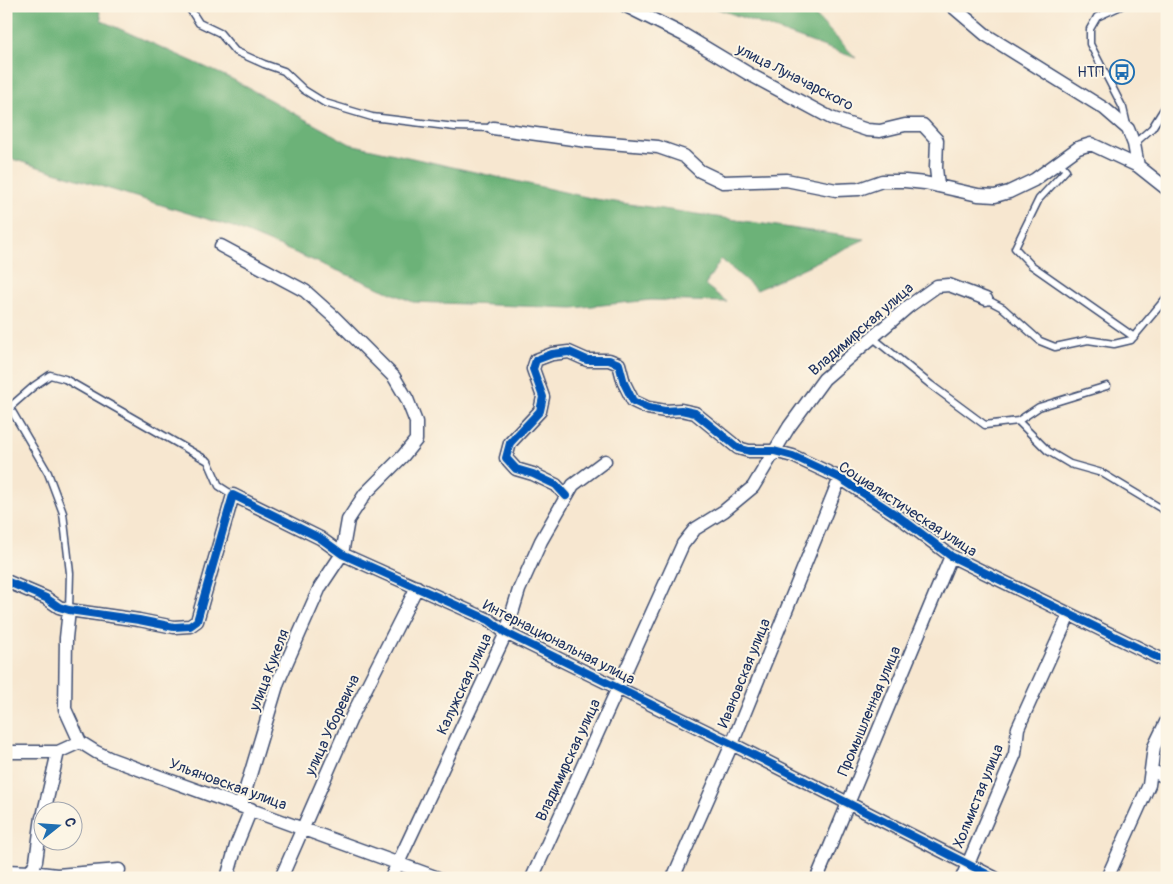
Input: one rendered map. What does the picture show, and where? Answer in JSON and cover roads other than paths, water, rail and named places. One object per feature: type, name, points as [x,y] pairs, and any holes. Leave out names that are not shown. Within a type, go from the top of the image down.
[{"type":"street","name":"улица Луначарского","points":[[626,6],[684,35],[749,74],[832,118],[867,130],[880,131],[905,125],[923,125],[937,140],[936,168],[938,186]]},
{"type":"street","points":[[952,6],[986,35],[1105,109],[1128,129],[1134,144],[1138,166]]},
{"type":"street","points":[[493,128],[587,141],[658,147],[684,156],[700,171],[723,182],[786,180],[836,190],[859,189],[882,181],[925,182],[978,195],[995,196],[1009,192],[1034,180],[1078,148],[1091,144],[1138,166],[1167,189]]},
{"type":"street","points":[[221,246],[305,291],[394,377],[407,399],[416,422],[416,440],[403,456],[365,494],[348,520],[342,554]]},
{"type":"street","name":"Владимирская улица","points":[[532,878],[683,544],[695,529],[724,511],[753,487],[774,451],[824,379],[909,306],[936,286],[949,285],[986,299]]},
{"type":"street","name":"Социалистическая улица","points":[[566,496],[556,484],[516,469],[506,458],[510,443],[540,411],[544,397],[532,369],[536,360],[552,354],[569,352],[587,360],[609,360],[619,364],[624,383],[633,401],[648,408],[665,411],[681,410],[695,413],[738,448],[749,451],[774,451],[793,456],[840,478],[898,516],[951,556],[1167,662]]},
{"type":"street","name":"Калужская улица","points":[[391,878],[506,632],[519,590],[541,541],[573,485],[606,461]]},
{"type":"street","name":"Ивановская улица","points":[[673,878],[732,744],[840,478]]},
{"type":"street","points":[[6,580],[46,598],[59,607],[69,610],[174,627],[190,626],[197,621],[233,495]]},
{"type":"street","name":"Интернациональная улица","points":[[233,495],[320,538],[342,554],[489,620],[506,632],[732,744],[995,878]]},
{"type":"street","name":"улица Кукеля","points":[[227,878],[278,682],[320,587],[342,554]]},
{"type":"street","name":"Промышленная улица","points":[[817,878],[951,556]]},
{"type":"street","name":"улица Уборевича","points":[[281,878],[352,716],[417,587]]},
{"type":"street","points":[[6,752],[58,752],[80,742],[66,709],[66,638],[69,610]]},
{"type":"street","name":"Холмистая улица","points":[[962,878],[1015,754],[1018,728],[1069,615]]},
{"type":"street","points":[[1108,878],[1149,784],[1154,747],[1167,720]]},
{"type":"street","name":"Ульяновская улица","points":[[80,742],[96,752],[111,758],[246,807],[303,830],[399,862],[438,878]]},
{"type":"street","points":[[46,802],[58,752]]},
{"type":"street","points":[[1151,770],[1167,778]]},
{"type":"street","points":[[30,875],[36,861],[37,852]]},
{"type":"street","points":[[6,871],[30,875],[57,875],[119,870]]},
{"type":"lane","points":[[188,6],[199,23],[220,33],[235,51],[284,71],[304,90],[325,103],[372,117],[455,127],[493,128]]},
{"type":"lane","points":[[1121,6],[1096,17],[1090,29],[1090,44],[1123,108],[1128,129]]},
{"type":"lane","points":[[1134,144],[1152,128],[1167,104]]},
{"type":"lane","points":[[1059,162],[1066,170],[1039,199],[1014,248],[1031,265],[1134,336]]},
{"type":"lane","points":[[986,299],[1003,308],[1040,341],[1055,347],[1088,340],[1114,344],[1131,340],[1167,297]]},
{"type":"lane","points":[[872,337],[931,385],[985,425],[1018,421],[1038,407],[1107,386]]},
{"type":"lane","points":[[69,610],[70,573],[63,512],[48,473],[8,404],[50,375],[65,379],[208,461],[219,486],[233,495]]},
{"type":"lane","points":[[1018,421],[1048,451],[1070,464],[1102,473],[1167,512]]},
{"type":"place","name":"НТП","points":[[1122,72]]}]
